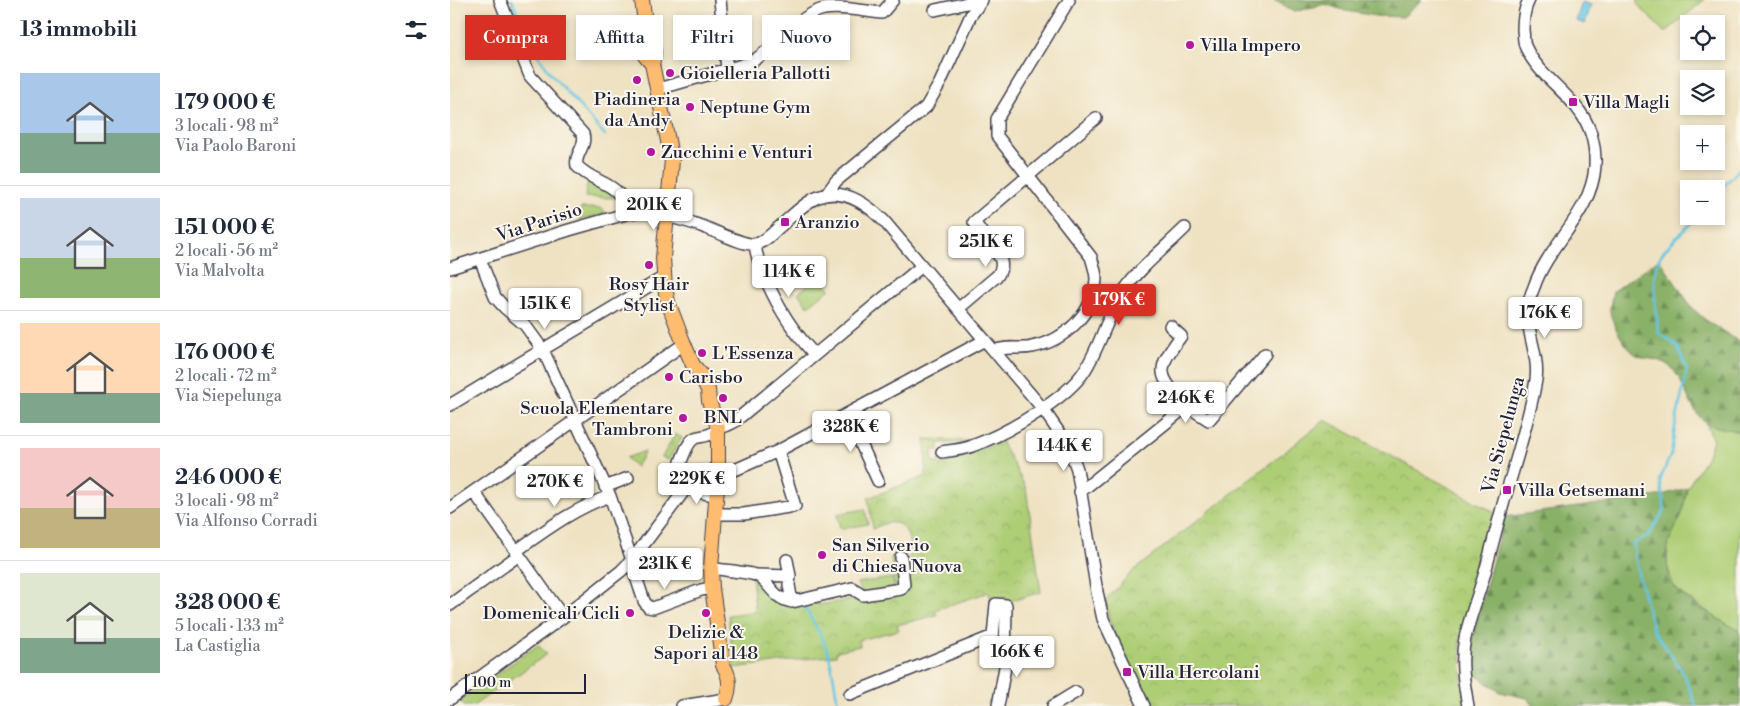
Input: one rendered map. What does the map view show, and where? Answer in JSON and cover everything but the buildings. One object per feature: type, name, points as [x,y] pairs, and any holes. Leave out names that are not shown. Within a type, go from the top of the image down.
[{"type":"main road","points":[[642,0],[647,38],[644,48],[645,56],[652,64],[672,160],[663,258],[668,302],[693,365],[700,373],[706,386],[709,402],[718,428],[718,474],[711,568],[723,665],[728,673],[730,688],[727,702]]},
{"type":"street","points":[[500,0],[530,76],[583,134],[584,143],[576,160],[577,166],[615,189],[627,207],[634,213]]},
{"type":"street","points":[[720,0],[727,70]]},
{"type":"street","points":[[658,89],[727,70],[761,58],[804,20],[822,9],[838,8],[882,13],[892,0]]},
{"type":"street","points":[[935,10],[981,0]]},
{"type":"street","points":[[826,195],[836,181],[926,107],[940,83],[971,15],[981,0]]},
{"type":"street","points":[[942,452],[971,447],[1003,433],[1043,409],[1074,383],[1084,372],[1090,361],[1102,306],[1092,257],[998,136],[997,119],[1069,0]]},
{"type":"street","name":"Via Siepelunga","points":[[1468,706],[1463,674],[1465,638],[1527,422],[1537,371],[1528,316],[1529,303],[1534,286],[1548,256],[1575,220],[1587,198],[1593,184],[1595,165],[1594,146],[1581,113],[1573,102],[1544,74],[1525,47],[1523,21],[1529,0]]},
{"type":"street","points":[[958,309],[998,275],[1001,269],[1002,262],[999,256],[974,222],[1096,118]]},
{"type":"street","points":[[814,354],[794,332],[775,301],[759,263],[755,244],[768,236],[815,198],[826,195],[841,195],[864,203],[873,210],[1043,409],[1069,447],[1077,469],[1103,619],[1126,672],[1144,706]]},
{"type":"street","name":"Via Parisio","points":[[450,268],[480,260],[569,230],[657,209],[667,216],[701,226],[746,244],[755,244]]},
{"type":"street","points":[[994,351],[1001,348],[1030,348],[1056,340],[1076,323],[1102,306],[1185,228]]},
{"type":"street","points":[[480,260],[495,297],[525,326],[543,350],[608,491],[644,601],[648,607],[653,608],[701,590],[712,588]]},
{"type":"street","points":[[716,495],[697,492],[687,487],[681,480],[678,471],[686,450],[695,438],[711,434],[718,428],[734,422],[922,266]]},
{"type":"street","points":[[450,405],[664,278]]},
{"type":"street","points":[[1170,326],[1181,336],[1165,357],[1162,372],[1168,387],[1187,406],[1209,420],[1265,354]]},
{"type":"street","points":[[718,474],[737,469],[778,451],[985,340]]},
{"type":"street","points":[[450,508],[684,344]]},
{"type":"street","points":[[1080,492],[1187,406]]},
{"type":"street","points":[[847,414],[878,481]]},
{"type":"street","points":[[714,514],[744,514],[795,506],[778,451]]},
{"type":"street","points":[[450,605],[562,519],[578,512],[628,478]]},
{"type":"street","points":[[450,699],[563,617],[621,572],[687,487]]},
{"type":"street","points":[[474,492],[563,617]]},
{"type":"street","points":[[757,576],[774,594],[792,602],[852,588],[863,595],[900,589],[904,585],[902,556]]},
{"type":"street","points":[[787,560],[792,602]]},
{"type":"street","points":[[711,568],[757,576],[790,576]]},
{"type":"street","points":[[850,694],[994,636],[996,604],[1006,605],[1005,667],[998,706]]},
{"type":"street","points":[[1053,706],[1076,692]]},
{"type":"street","points":[[682,706],[727,702]]},
{"type":"green space","points":[[1274,0],[1422,0],[1403,17],[1376,16],[1346,11],[1325,4],[1294,12]]},
{"type":"green space","points":[[1638,0],[1704,0],[1686,15],[1680,15],[1680,20],[1665,33],[1637,4]]},
{"type":"green space","points":[[588,178],[615,197],[585,197]]},
{"type":"green space","points":[[581,208],[600,208],[605,211],[604,214],[579,220]]},
{"type":"green space","points":[[1659,259],[1693,309],[1708,322],[1740,342],[1740,432],[1711,425],[1701,418],[1691,404],[1674,371],[1665,363],[1637,355],[1628,347],[1616,328],[1610,310],[1613,291]]},
{"type":"green space","points":[[820,276],[830,289],[808,306],[798,293]]},
{"type":"green space","points":[[1325,420],[1494,512],[1477,583],[1460,640],[1464,706],[1146,706],[1109,620],[1105,601],[1133,571]]},
{"type":"green space","points":[[1706,423],[1740,432],[1740,631],[1680,593],[1673,585],[1667,565],[1667,549],[1671,535],[1681,517],[1687,488],[1709,453],[1713,439]]},
{"type":"green space","points":[[675,434],[682,438],[668,460],[662,457]]},
{"type":"green space","points":[[925,439],[978,441],[971,444],[939,443],[939,450],[932,450],[933,463],[940,464],[959,459],[959,457],[966,456],[983,447],[985,449],[1001,441],[1026,488],[1041,592],[1011,601],[1001,598],[991,601],[989,592],[935,610],[937,615],[897,625],[899,630],[859,640],[860,646],[837,651],[836,655],[734,668],[728,615],[751,612],[755,608],[752,576],[772,596],[815,601],[818,605],[907,591],[910,551],[907,533],[899,524],[895,523],[884,524],[873,529],[868,498],[926,476]]},
{"type":"green space","points":[[645,451],[636,467],[626,458]]},
{"type":"green space","points":[[1687,488],[1681,515],[1668,547],[1668,571],[1673,585],[1685,597],[1740,631],[1740,706],[1534,706],[1527,698],[1500,692],[1468,670],[1472,640],[1504,517],[1658,496]]},
{"type":"green space","points":[[865,509],[868,524],[840,529],[837,514]]},
{"type":"green space","points":[[898,556],[902,585],[895,586],[891,557]]},
{"type":"green space","points":[[892,578],[894,588],[862,593],[857,583]]},
{"type":"green space","points":[[538,645],[547,654],[473,706],[464,706],[460,700]]},
{"type":"water","points":[[1582,2],[1591,5],[1585,24],[1576,21]]},
{"type":"waterway","points":[[512,0],[528,41],[551,74],[605,135]]},
{"type":"waterway","points":[[1725,185],[1740,168]]},
{"type":"waterway","points":[[1689,225],[1662,253],[1656,267],[1654,285],[1658,332],[1677,346],[1687,370],[1671,454],[1660,480],[1665,509],[1649,535],[1633,544],[1639,577],[1653,629],[1684,674],[1696,706]]},
{"type":"waterway","points":[[803,605],[826,647],[838,706]]},
{"type":"place","name":"Villa Impero","points":[[1190,45]]},
{"type":"place","name":"Gioielleria Pallotti","points":[[670,73]]},
{"type":"place","name":"Piadineria da Andy","points":[[637,80]]},
{"type":"place","name":"Villa Magli","points":[[1573,102]]},
{"type":"place","name":"Neptune Gym","points":[[690,107]]},
{"type":"place","name":"Zucchini e Venturi","points":[[651,152]]},
{"type":"place","name":"Aranzio","points":[[785,222]]},
{"type":"place","name":"Rosy Hair Stylist","points":[[649,265]]},
{"type":"place","name":"L'Essenza","points":[[702,353]]},
{"type":"place","name":"Carisbo","points":[[669,377]]},
{"type":"place","name":"BNL","points":[[723,398]]},
{"type":"place","name":"Scuola Elementare Tambroni","points":[[683,418]]},
{"type":"place","name":"Villa Getsemani","points":[[1507,490]]},
{"type":"place","name":"San Silverio di Chiesa Nuova","points":[[822,555]]},
{"type":"place","name":"Domenicali Cicli","points":[[630,613]]},
{"type":"place","name":"Delizie & Sapori al 148","points":[[706,613]]},
{"type":"place","name":"Villa Hercolani","points":[[1127,672]]}]
